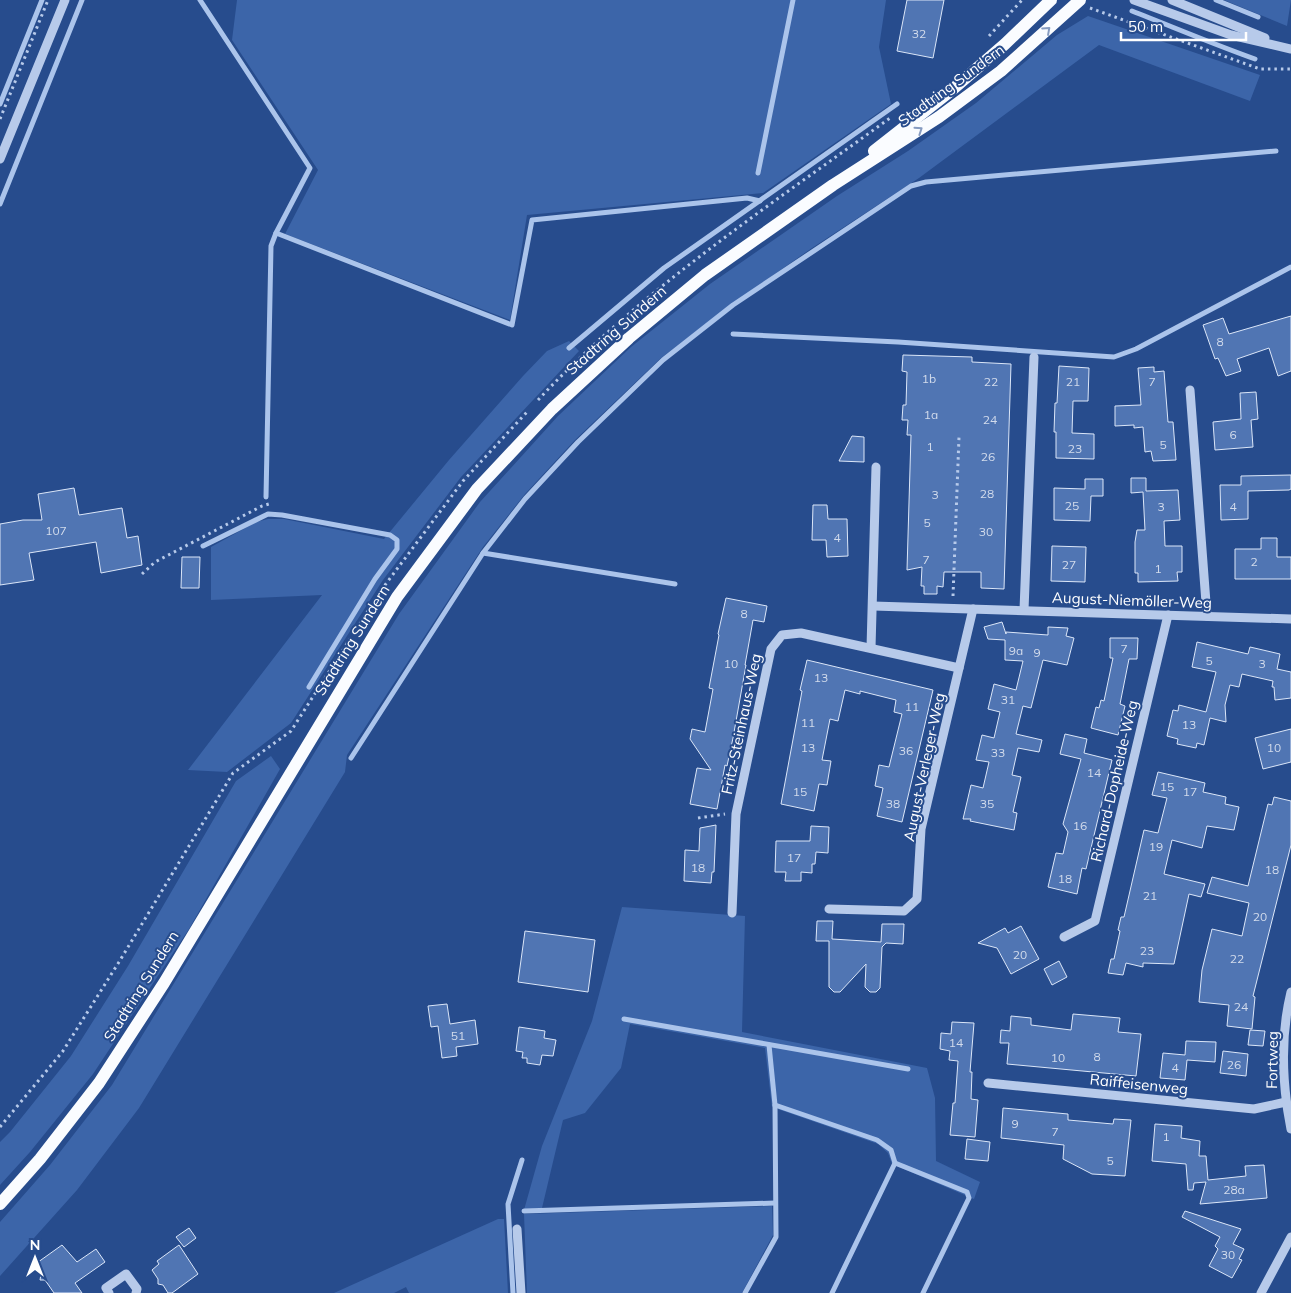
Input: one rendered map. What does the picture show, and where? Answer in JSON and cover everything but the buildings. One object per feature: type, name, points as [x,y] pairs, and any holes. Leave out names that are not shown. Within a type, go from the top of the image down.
[{"type":"main road","name":"Stadtring Sundern","points":[[834,185],[1005,44],[1051,0]]},
{"type":"main road","name":"Stadtring Sundern","points":[[0,1204],[40,1159],[99,1083],[164,984],[396,597],[477,490],[552,409],[629,338],[705,275],[834,185],[939,117],[1001,71],[1083,3]]},
{"type":"street","points":[[0,159],[65,0]]},
{"type":"street","points":[[1134,0],[1231,35],[1291,49]]},
{"type":"street","points":[[1172,0],[1291,49]]},
{"type":"street","points":[[1024,610],[1034,358]]},
{"type":"street","points":[[1190,390],[1207,616]]},
{"type":"street","points":[[876,467],[871,648],[959,668],[973,609]]},
{"type":"street","name":"August-Niemöller-Weg","points":[[873,606],[1291,619]]},
{"type":"street","name":"Richard-Dopheide-Weg","points":[[1064,937],[1095,921],[1168,614]]},
{"type":"street","name":"Fritz-Steinhaus-Weg","points":[[732,913],[736,814],[771,649],[782,635],[801,633],[871,648]]},
{"type":"street","name":"August-Verleger-Weg","points":[[829,909],[904,911],[917,898],[921,829],[959,668]]},
{"type":"street","name":"Fortweg","points":[[1291,992],[1283,1045],[1287,1081],[1286,1102],[1291,1129]]},
{"type":"street","name":"Raiffeisenweg","points":[[988,1083],[1254,1109],[1286,1102]]},
{"type":"street","points":[[518,1229],[521,1293]]},
{"type":"street","points":[[1261,1293],[1291,1237]]},
{"type":"street","points":[[109,1293],[106,1288],[126,1274],[137,1289],[136,1293]]},
{"type":"path","points":[[0,119],[48,0]]},
{"type":"path","points":[[988,37],[1022,0]]},
{"type":"path","points":[[1083,3],[1260,69],[1291,68]]},
{"type":"path","points":[[0,1127],[63,1051],[233,773],[291,731],[382,589],[462,481],[546,392],[620,320],[717,244],[892,116]]},
{"type":"path","points":[[953,608],[959,437]]},
{"type":"path","points":[[142,574],[155,562],[262,506],[272,503]]},
{"type":"path","points":[[698,818],[736,814]]},
{"type":"shaded area","points":[[237,0],[886,0],[879,47],[891,104],[763,193],[527,215],[510,320],[285,234],[318,170],[232,40]]},
{"type":"shaded area","points":[[1224,0],[1291,0],[1287,26]]},
{"type":"shaded area","points":[[1088,16],[1260,75],[1250,101],[1099,45],[919,178],[812,248],[732,304],[661,358],[575,440],[525,494],[483,547],[347,755],[345,772],[139,1108],[77,1190],[0,1276],[0,1222],[50,1165],[112,1085],[399,614],[480,502],[558,416],[631,347],[710,284],[976,103],[1057,35]]},
{"type":"shaded area","points":[[569,341],[579,351],[461,477],[383,580],[291,723],[227,772],[188,770],[322,595],[211,600],[211,547],[256,522],[268,519],[284,519],[384,539],[449,460],[523,376],[547,351]]},
{"type":"shaded area","points":[[271,756],[280,769],[189,929],[93,1074],[30,1152],[0,1185],[0,1142],[71,1056],[128,966],[236,781]]},
{"type":"shaded area","points":[[622,907],[745,916],[742,1032],[927,1068],[935,1098],[936,1161],[980,1182],[974,1199],[892,1164],[888,1153],[878,1144],[772,1107],[765,1048],[630,1024],[621,1068],[585,1113],[563,1120],[542,1208],[524,1210],[542,1146],[592,1021]]},
{"type":"shaded area","points":[[772,1206],[773,1235],[742,1293],[527,1293],[524,1214]]},
{"type":"shaded area","points":[[498,1219],[504,1219],[508,1293],[409,1293],[406,1287],[394,1293],[334,1293]]},
{"type":"waterway","points":[[0,104],[42,0]]},
{"type":"waterway","points":[[0,204],[82,0]]},
{"type":"waterway","points":[[200,0],[310,168],[271,246],[266,497]]},
{"type":"waterway","points":[[758,173],[793,0]]},
{"type":"waterway","points":[[1216,0],[1258,17]]},
{"type":"waterway","points":[[1132,11],[1255,59]]},
{"type":"waterway","points":[[569,348],[664,268],[897,104]]},
{"type":"waterway","points":[[351,758],[483,553],[525,499],[578,442],[663,360],[733,305],[911,186],[926,182],[1276,151]]},
{"type":"waterway","points":[[276,233],[512,325],[532,220],[747,198],[760,201]]},
{"type":"waterway","points":[[733,334],[898,342],[1114,357],[1136,349],[1291,267]]},
{"type":"waterway","points":[[203,546],[268,514],[390,535],[397,540],[397,549],[375,579],[309,687]]},
{"type":"waterway","points":[[483,553],[675,584]]},
{"type":"waterway","points":[[624,1019],[908,1069]]},
{"type":"waterway","points":[[745,1293],[776,1237],[775,1105],[769,1045]]},
{"type":"waterway","points":[[775,1105],[877,1140],[891,1150],[895,1163],[832,1293]]},
{"type":"waterway","points":[[513,1293],[508,1204],[522,1160]]},
{"type":"waterway","points":[[895,1163],[967,1192],[969,1198],[923,1293]]},
{"type":"waterway","points":[[524,1211],[775,1203]]}]
